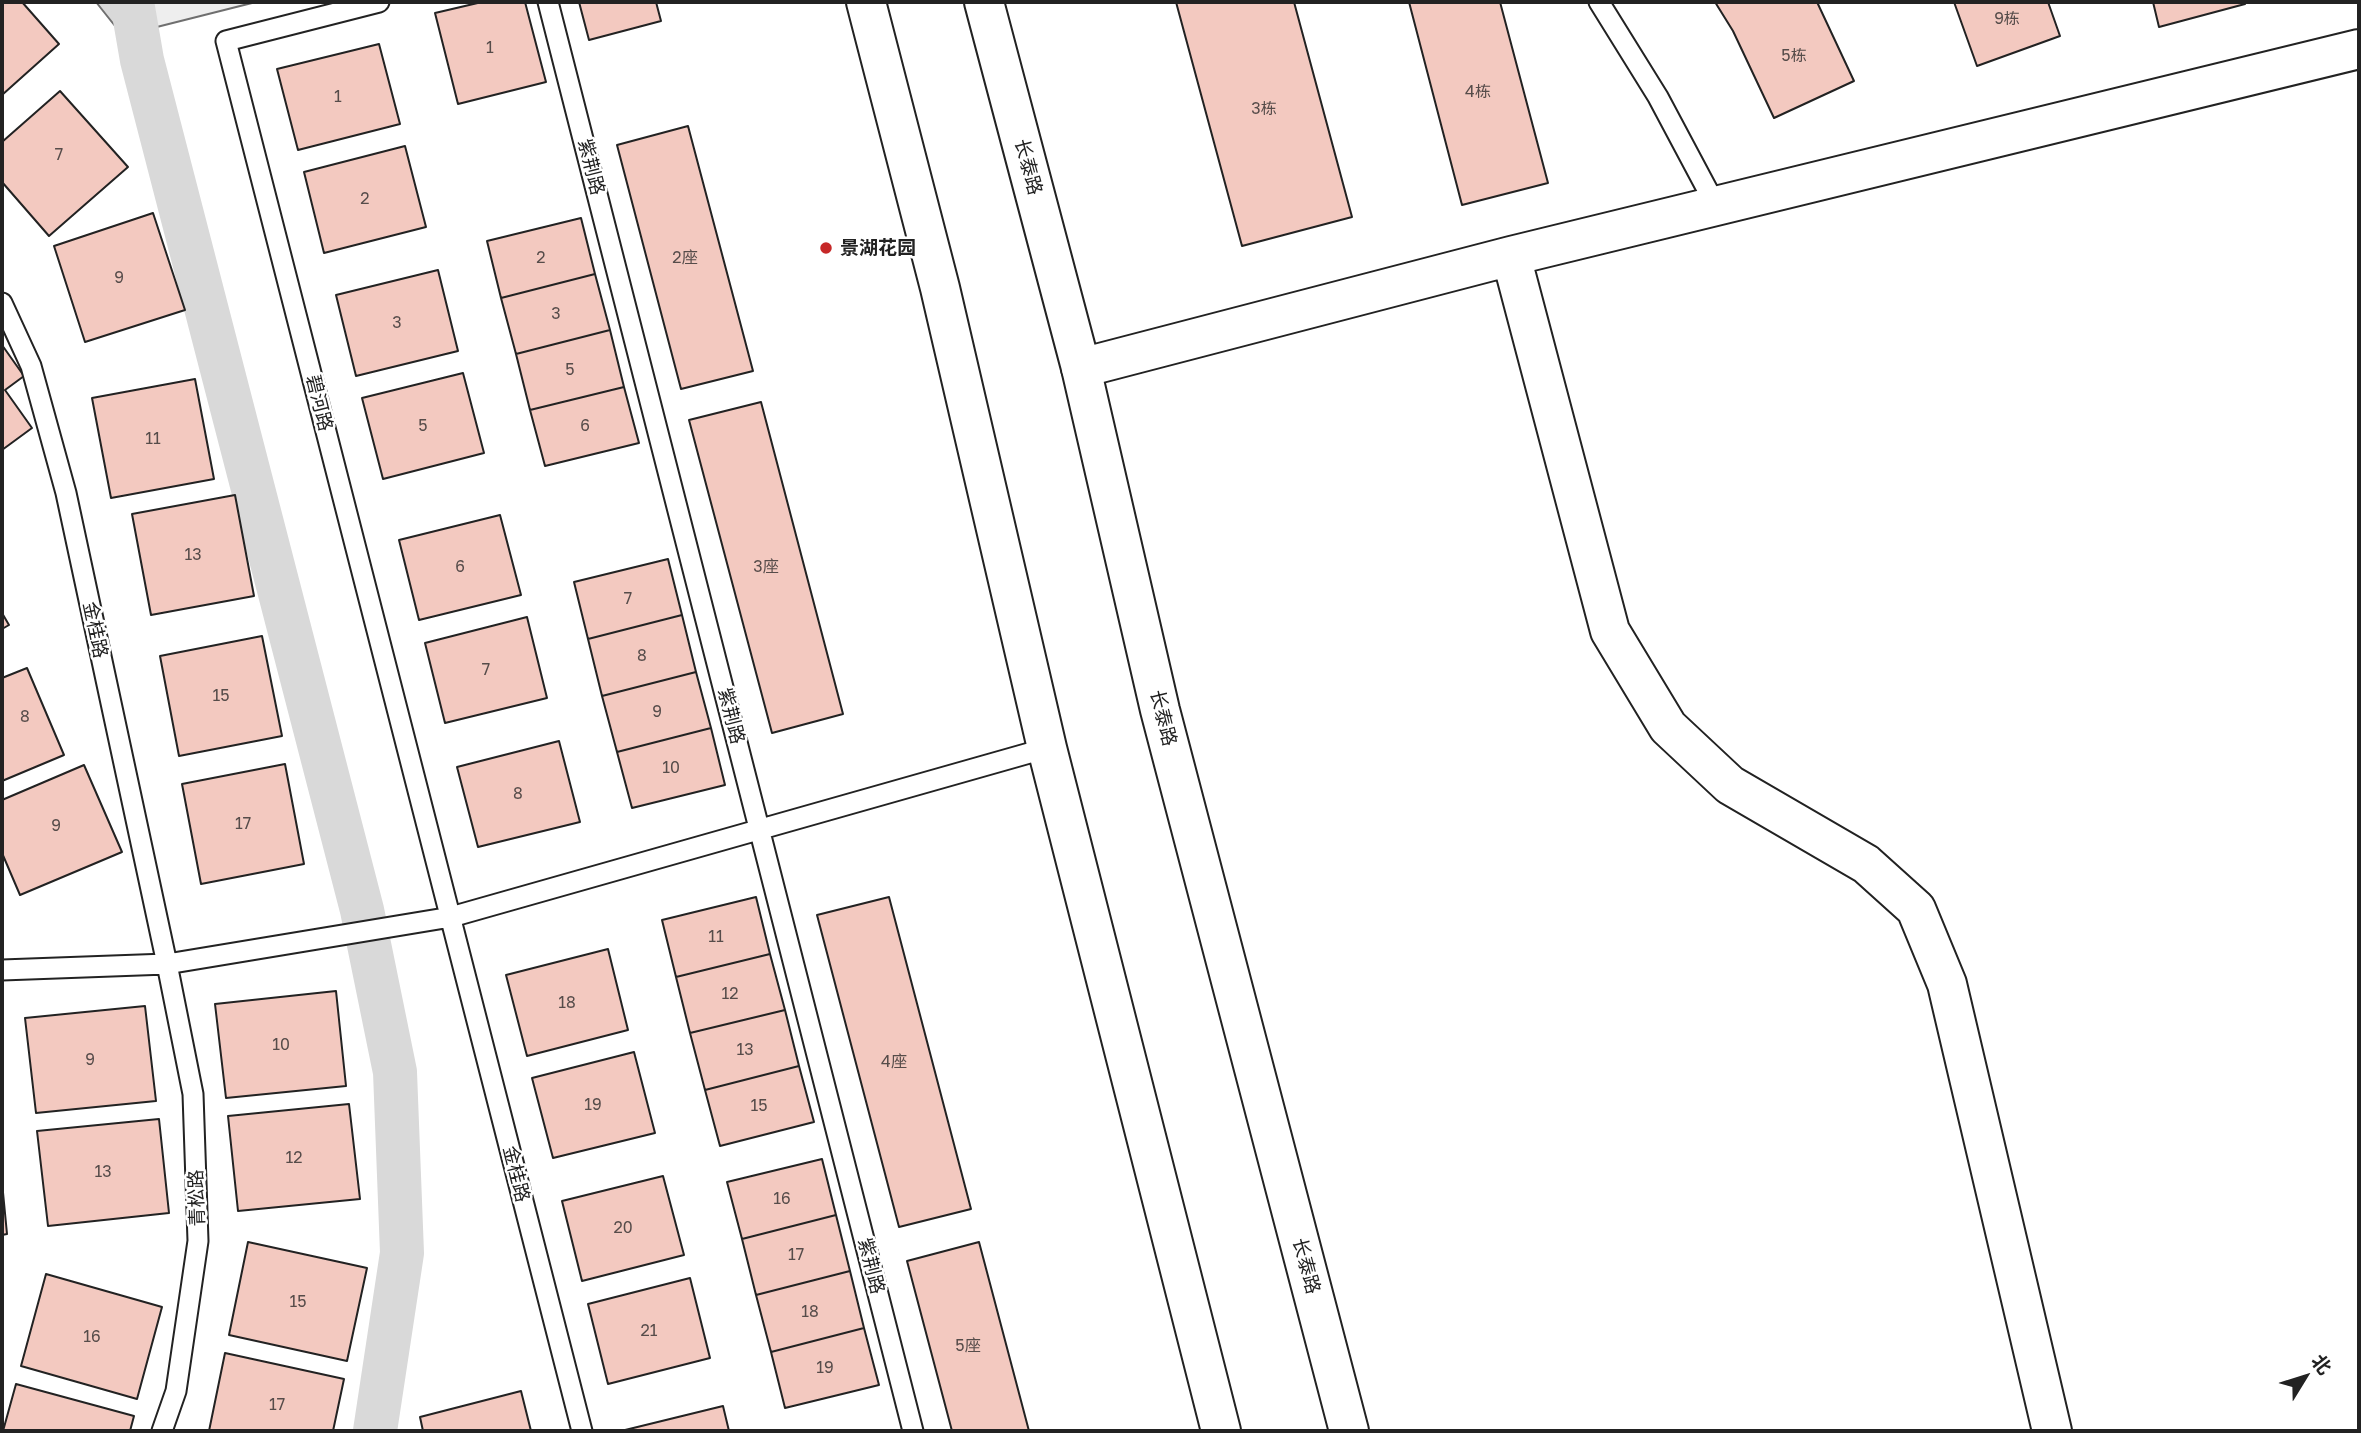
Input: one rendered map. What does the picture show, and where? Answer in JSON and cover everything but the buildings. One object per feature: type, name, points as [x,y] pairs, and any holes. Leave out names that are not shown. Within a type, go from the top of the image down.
[{"type":"main road","points":[[866,2],[940,288],[1047,748],[1221,1431]]},
{"type":"main road","name":"长泰路","points":[[984,2],[1081,368],[1160,710],[1349,1431]]},
{"type":"main road","points":[[1081,368],[1511,256],[2359,49]]},
{"type":"main road","points":[[1511,256],[1610,631],[1668,727],[1730,785],[1866,864],[1916,909],[1947,984],[2052,1431]]},
{"type":"lane","name":"碧河路","points":[[379,2],[226,41],[451,917]]},
{"type":"lane","name":"紫荆路","points":[[548,2],[913,1431]]},
{"type":"lane","points":[[1599,2],[1658,97],[1716,206]]},
{"type":"lane","name":"金桂路","points":[[2,303],[31,366],[66,493],[167,964]]},
{"type":"lane","points":[[3,968],[167,964],[451,917],[1047,748]]},
{"type":"lane","name":"金桂路","points":[[451,917],[582,1431]]},
{"type":"lane","name":"青松路","points":[[162,1431],[176,1391],[198,1241],[192,1094],[167,964]]},
{"type":"shaded area","points":[[96,2],[145,2],[137,32],[142,60]]},
{"type":"shaded area","points":[[145,2],[256,2],[137,32]]},
{"type":"waterway","points":[[132,2],[142,60],[362,910],[395,1072],[402,1253],[375,1431]]},
{"type":"place","name":"景湖花园","points":[[826,248]]}]
